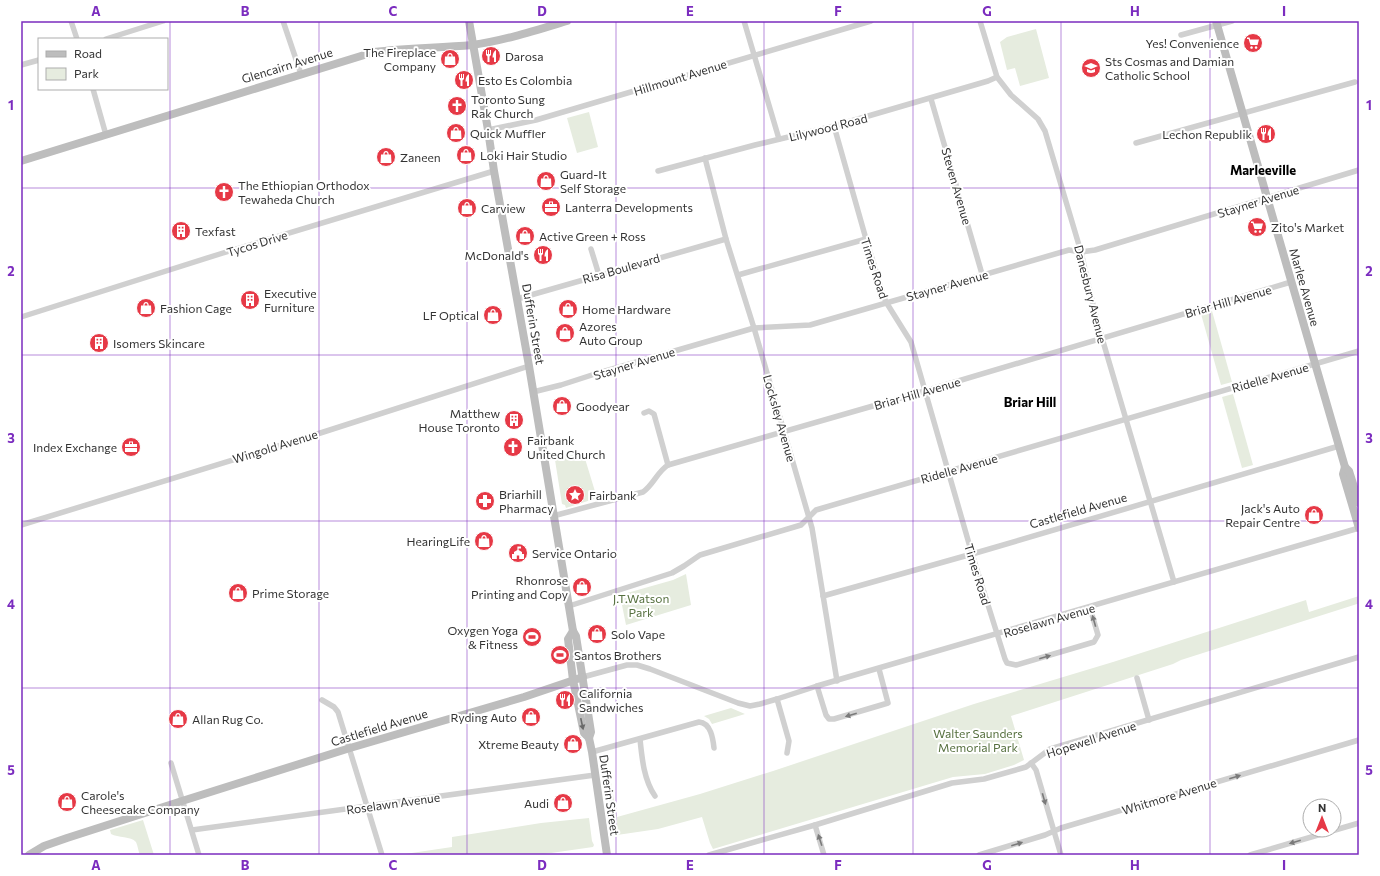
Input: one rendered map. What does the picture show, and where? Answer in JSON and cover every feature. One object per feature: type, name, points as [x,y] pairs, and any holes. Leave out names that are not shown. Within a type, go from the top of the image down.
[{"type":"street","points":[[71,21],[77,38]]},
{"type":"street","points":[[109,38],[163,21]]},
{"type":"street","points":[[283,21],[301,74]]},
{"type":"street","name":"Dufferin Street","points":[[469,21],[529,366],[553,516],[573,631],[576,636],[583,677],[591,732],[589,738],[608,855]]},
{"type":"street","name":"Glencairn Avenue","points":[[21,161],[374,52],[472,44],[536,30],[567,21]]},
{"type":"street","points":[[744,21],[779,139]]},
{"type":"street","name":"Hillmount Avenue","points":[[488,130],[536,120],[871,21]]},
{"type":"street","name":"Danesbury Avenue","points":[[980,21],[997,77],[1011,95],[1038,119],[1045,131],[1081,252],[1102,338],[1174,582]]},
{"type":"street","points":[[1181,35],[1217,23],[1232,21]]},
{"type":"street","name":"Marlee Avenue","points":[[1217,23],[1345,467],[1349,472],[1359,503]]},
{"type":"street","points":[[21,65],[38,60]]},
{"type":"street","name":"Lilywood Road","points":[[658,171],[834,126],[931,99],[997,77]]},
{"type":"street","points":[[1136,143],[1242,112],[1355,82]]},
{"type":"street","points":[[92,90],[106,135]]},
{"type":"street","name":"Steven Avenue","points":[[931,99],[982,274]]},
{"type":"street","name":"Times Road","points":[[834,126],[866,239],[886,302],[911,342],[972,554],[1003,655],[1007,663],[1016,666],[1094,642],[1098,635],[1090,608]]},
{"type":"street","name":"Locksley Avenue","points":[[705,158],[726,238],[754,328],[812,528],[837,681]]},
{"type":"street","name":"Stayner Avenue","points":[[533,392],[754,328],[810,325],[1069,250],[1081,252],[1095,250],[1359,170]]},
{"type":"street","name":"Tycos Drive","points":[[21,317],[222,253],[494,171]]},
{"type":"street","name":"Risa Boulevard","points":[[517,298],[726,238]]},
{"type":"street","points":[[738,275],[866,239]]},
{"type":"street","points":[[591,249],[598,275]]},
{"type":"street","name":"Briar Hill Avenue","points":[[668,465],[925,391],[1291,282]]},
{"type":"street","name":"Ridelle Avenue","points":[[569,606],[672,573],[700,555],[801,525],[816,510],[1359,351]]},
{"type":"street","name":"Wingold Avenue","points":[[21,526],[311,436],[529,366]]},
{"type":"street","points":[[553,516],[643,492],[650,486],[662,470],[668,465],[654,414],[649,412],[644,413]]},
{"type":"street","name":"Castlefield Avenue","points":[[823,596],[1340,446]]},
{"type":"street","name":"Marlee Avenue","points":[[1345,467],[1343,474],[1359,528]]},
{"type":"street","name":"Roselawn Avenue","points":[[738,703],[750,706],[777,700],[817,686],[1090,608],[1359,528]]},
{"type":"street","name":"Dufferin Street","points":[[573,631],[568,639],[573,680],[584,733],[589,738]]},
{"type":"street","name":"Hopewell Avenue","points":[[710,855],[952,783],[984,779],[1023,768],[1050,749],[1359,657]]},
{"type":"street","name":"Castlefield Avenue","points":[[29,855],[44,846],[182,800],[623,666],[637,665],[650,669],[738,703]]},
{"type":"street","points":[[817,686],[827,718],[831,720],[888,703],[878,669]]},
{"type":"street","points":[[1136,678],[1149,720]]},
{"type":"street","points":[[322,700],[334,707],[338,712],[382,855]]},
{"type":"street","points":[[777,700],[789,741],[787,754]]},
{"type":"street","points":[[592,752],[699,722],[708,726],[713,739],[714,748]]},
{"type":"street","points":[[640,739],[643,766],[649,787],[655,796]]},
{"type":"street","name":"Whitmore Avenue","points":[[980,855],[1076,824],[1359,740]]},
{"type":"street","points":[[171,763],[199,855]]},
{"type":"street","points":[[1031,763],[1036,770],[1061,855]]},
{"type":"street","name":"Roselawn Avenue","points":[[192,830],[595,775]]},
{"type":"street","points":[[1250,855],[1359,823]]},
{"type":"street","points":[[815,825],[824,855]]},
{"type":"green space","points":[[1036,29],[1049,78],[1020,86],[1015,68],[1007,70],[1000,42],[1007,37]]},
{"type":"green space","points":[[589,112],[598,147],[577,153],[567,118]]},
{"type":"green space","points":[[1212,311],[1232,382],[1221,385],[1201,314]]},
{"type":"green space","points":[[1233,394],[1253,465],[1242,468],[1222,397]]},
{"type":"green space","points":[[583,452],[597,498],[566,508],[565,505],[562,504],[555,460]]},
{"type":"green space","name":"J.T.Watson Park","points":[[686,574],[691,605],[626,625],[620,595],[673,580]]},
{"type":"green space","name":"Walter Saunders Memorial Park","points":[[1359,596],[1359,603],[1357,604],[1011,716],[1024,760],[1014,765],[985,774],[953,777],[713,849],[702,817],[658,829],[617,835],[617,818],[614,818],[611,811],[603,759],[610,755],[608,765],[617,817],[700,794],[974,704],[1113,662],[1306,600],[1309,612]]},
{"type":"green space","points":[[731,708],[745,714],[712,724],[709,719],[704,716]]},
{"type":"green space","points":[[589,818],[592,841],[594,845],[593,847],[537,855],[398,855],[452,847],[452,837],[541,823]]},
{"type":"green space","points":[[143,820],[154,855],[140,855],[137,844],[134,840],[111,834],[110,830]]},
{"type":"place","name":"Yes! Convenience","points":[[1253,43]]},
{"type":"place","name":"Darosa","points":[[491,56]]},
{"type":"place","name":"The Fireplace Company","points":[[450,59]]},
{"type":"place","name":"Sts Cosmas and Damian Catholic School","points":[[1091,68]]},
{"type":"place","name":"Esto Es Colombia","points":[[464,80]]},
{"type":"place","name":"Toronto Sung Rak Church","points":[[457,106]]},
{"type":"place","name":"Quick Muffler","points":[[456,133]]},
{"type":"place","name":"Lechon Republik","points":[[1266,134]]},
{"type":"place","name":"Loki Hair Studio","points":[[466,155]]},
{"type":"place","name":"Zaneen","points":[[386,157]]},
{"type":"place","name":"Guard-It Self Storage","points":[[546,181]]},
{"type":"place","name":"The Ethiopian Orthodox Tewaheda Church","points":[[224,192]]},
{"type":"place","name":"Lanterra Developments","points":[[551,207]]},
{"type":"place","name":"Carview","points":[[467,208]]},
{"type":"place","name":"Zito's Market","points":[[1257,227]]},
{"type":"place","name":"Texfast","points":[[181,231]]},
{"type":"place","name":"Active Green + Ross","points":[[525,236]]},
{"type":"place","name":"McDonald's","points":[[543,255]]},
{"type":"place","name":"Executive Furniture","points":[[250,300]]},
{"type":"place","name":"Fashion Cage","points":[[146,308]]},
{"type":"place","name":"Home Hardware","points":[[568,309]]},
{"type":"place","name":"LF Optical","points":[[493,315]]},
{"type":"place","name":"Azores Auto Group","points":[[565,333]]},
{"type":"place","name":"Isomers Skincare","points":[[99,343]]},
{"type":"place","name":"Goodyear","points":[[562,406]]},
{"type":"place","name":"Matthew House Toronto","points":[[514,420]]},
{"type":"place","name":"Index Exchange","points":[[131,447]]},
{"type":"place","name":"Fairbank United Church","points":[[513,447]]},
{"type":"place","name":"Fairbank","points":[[575,495]]},
{"type":"place","name":"Briarhill Pharmacy","points":[[485,501]]},
{"type":"place","name":"Jack's Auto Repair Centre","points":[[1314,515]]},
{"type":"place","name":"HearingLife","points":[[484,541]]},
{"type":"place","name":"Service Ontario","points":[[518,553]]},
{"type":"place","name":"Rhonrose Printing and Copy","points":[[582,587]]},
{"type":"place","name":"Prime Storage","points":[[238,593]]},
{"type":"place","name":"Solo Vape","points":[[597,634]]},
{"type":"place","name":"Oxygen Yoga & Fitness","points":[[532,637]]},
{"type":"place","name":"Santos Brothers","points":[[560,655]]},
{"type":"place","name":"California Sandwiches","points":[[565,700]]},
{"type":"place","name":"Ryding Auto","points":[[531,717]]},
{"type":"place","name":"Allan Rug Co.","points":[[178,719]]},
{"type":"place","name":"Xtreme Beauty","points":[[573,744]]},
{"type":"place","name":"Carole's Cheesecake Company","points":[[67,802]]},
{"type":"place","name":"Audi","points":[[563,803]]},
{"type":"district","name":"Marleeville","points":[[1263,170]]},
{"type":"district","name":"Briar Hill","points":[[1030,402]]}]
